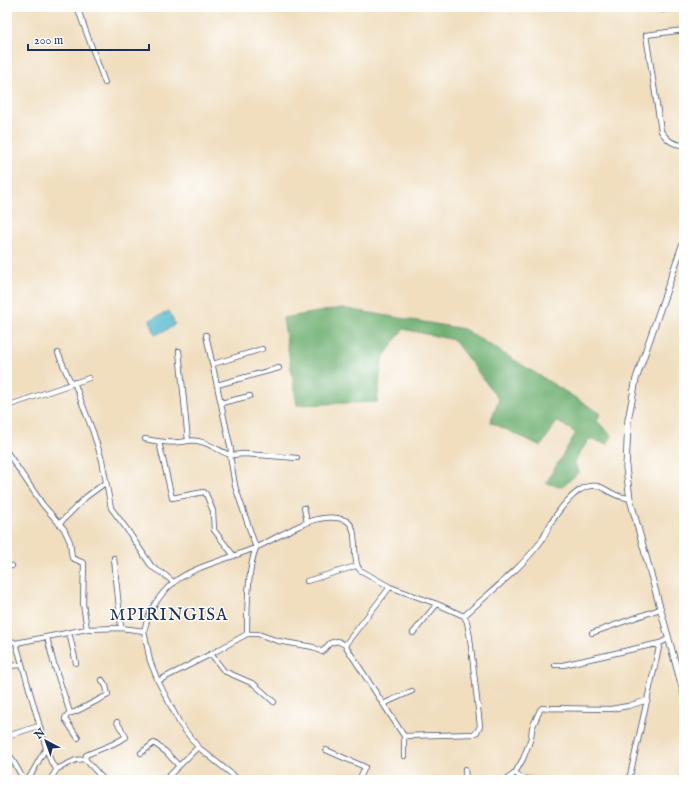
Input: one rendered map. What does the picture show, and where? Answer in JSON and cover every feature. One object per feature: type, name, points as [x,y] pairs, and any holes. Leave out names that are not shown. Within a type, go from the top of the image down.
[{"type":"main road","points":[[684,240],[636,379],[628,420],[626,445],[626,468],[630,499],[684,694]]},
{"type":"street","points":[[77,7],[105,82]]},
{"type":"street","points":[[663,10],[672,7]]},
{"type":"street","points":[[684,30],[646,35],[661,131],[670,141],[675,144],[684,145]]},
{"type":"street","points":[[206,335],[231,450],[230,455],[235,486],[256,548],[253,555],[249,587],[247,634]]},
{"type":"street","points":[[213,364],[262,349]]},
{"type":"street","points":[[179,350],[188,441]]},
{"type":"street","points":[[58,353],[93,432],[102,460],[105,483],[111,508],[152,567],[174,583]]},
{"type":"street","points":[[217,385],[279,368]]},
{"type":"street","points":[[7,406],[89,378]]},
{"type":"street","points":[[221,404],[250,396]]},
{"type":"street","points":[[145,438],[159,442],[181,442],[194,440],[208,444],[230,455],[245,454],[297,458]]},
{"type":"street","points":[[159,442],[172,498],[204,492],[213,511],[214,530],[234,556]]},
{"type":"street","points":[[7,452],[43,505],[64,529],[70,542],[72,558],[84,563],[83,604],[86,629]]},
{"type":"street","points":[[60,524],[86,497],[105,483]]},
{"type":"street","points":[[464,616],[532,553],[544,537],[563,506],[583,488],[591,485],[599,486],[614,494],[630,499]]},
{"type":"street","points":[[304,508],[307,522]]},
{"type":"street","points":[[239,780],[198,747],[180,724],[158,681],[150,661],[144,631],[154,604],[174,583],[202,568],[256,548],[307,522],[329,518],[348,521],[351,525],[355,542],[356,566],[360,570],[390,587],[437,604],[464,616],[467,622],[480,726],[477,732],[474,734],[404,736]]},
{"type":"street","points":[[114,558],[121,628]]},
{"type":"street","points":[[307,580],[356,566]]},
{"type":"street","points":[[345,645],[390,587]]},
{"type":"street","points":[[413,633],[437,604]]},
{"type":"street","points":[[592,633],[660,609]]},
{"type":"street","points":[[7,639],[16,643],[86,629],[121,628],[144,631]]},
{"type":"street","points":[[69,632],[76,663]]},
{"type":"street","points":[[158,681],[247,634],[258,634],[278,641],[313,647],[322,652],[330,643],[338,641],[345,645],[404,736],[404,756]]},
{"type":"street","points":[[47,637],[53,661],[70,713]]},
{"type":"street","points":[[555,665],[660,643],[668,639]]},
{"type":"street","points":[[16,643],[46,748],[52,764],[56,769]]},
{"type":"street","points":[[629,780],[660,643]]},
{"type":"street","points":[[211,654],[224,671],[254,684],[274,702]]},
{"type":"street","points":[[7,666],[22,665]]},
{"type":"street","points":[[78,738],[65,717],[70,713],[75,712],[108,695],[106,686],[102,680]]},
{"type":"street","points":[[383,704],[412,691]]},
{"type":"street","points":[[506,780],[515,773],[523,759],[531,738],[532,728],[542,708],[611,709],[648,700]]},
{"type":"street","points":[[50,780],[56,769],[76,760],[85,758],[86,755],[126,737],[117,722]]},
{"type":"street","points":[[7,736],[40,726]]},
{"type":"street","points":[[141,753],[154,743],[166,752],[178,765]]},
{"type":"street","points":[[165,780],[178,765],[198,747]]},
{"type":"street","points":[[28,780],[46,748]]},
{"type":"street","points":[[326,750],[365,767],[359,780]]},
{"type":"street","points":[[8,752],[24,780]]},
{"type":"street","points":[[85,758],[104,780]]},
{"type":"street","points":[[465,769],[466,780]]},
{"type":"street","points":[[515,773],[522,778],[533,780]]},
{"type":"green space","points":[[341,308],[464,329],[600,413],[597,421],[612,436],[607,444],[589,439],[574,462],[579,472],[562,487],[546,483],[576,433],[557,421],[541,446],[490,422],[499,400],[454,340],[403,329],[382,359],[377,402],[297,405],[283,318]]},
{"type":"water","points":[[169,311],[175,324],[155,335],[150,320]]},
{"type":"district","name":"MPIRINGISA","points":[[169,614]]}]
